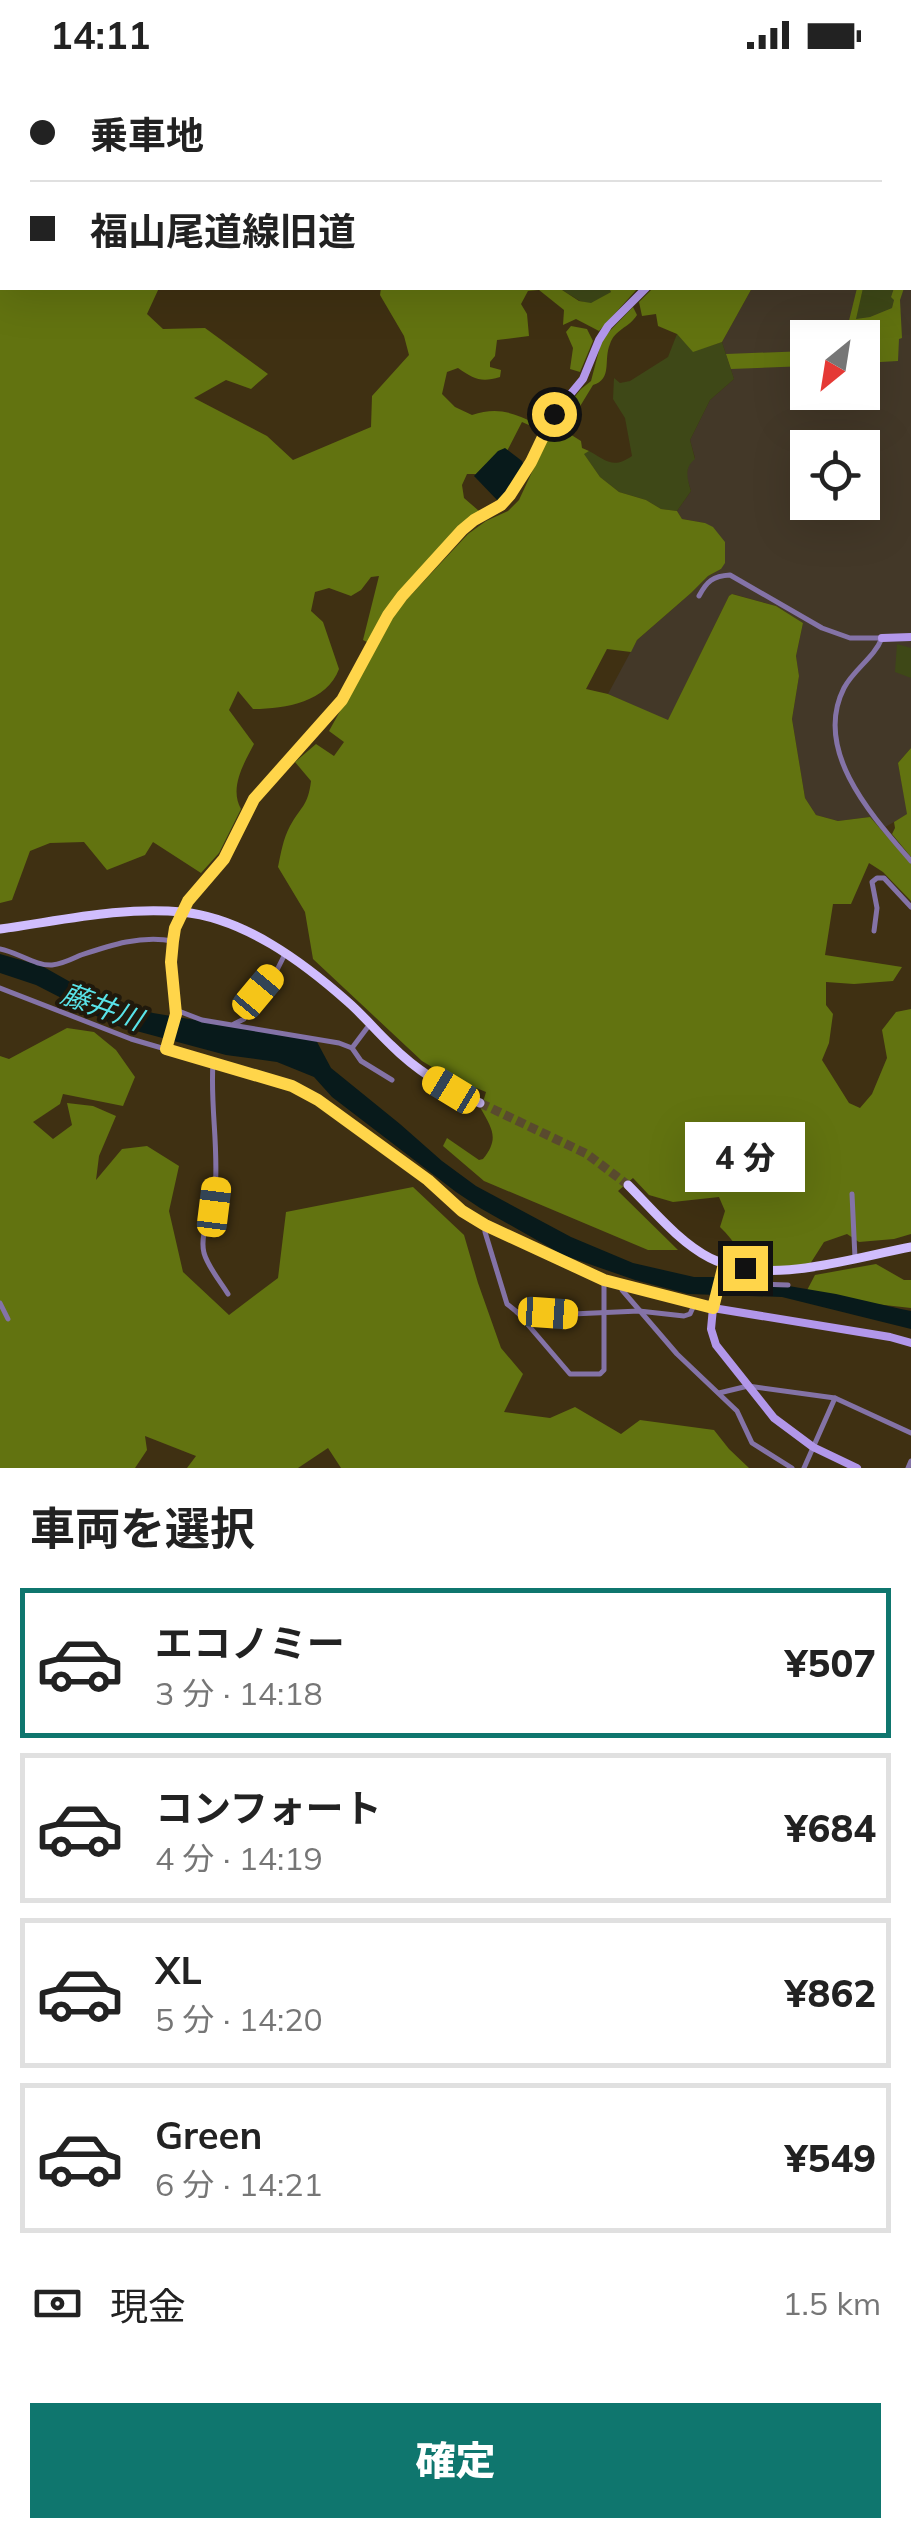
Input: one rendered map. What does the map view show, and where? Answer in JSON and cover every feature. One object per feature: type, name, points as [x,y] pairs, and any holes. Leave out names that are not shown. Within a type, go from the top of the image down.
[{"type":"main road","points":[[0,929],[150,910],[202,915],[229,924],[322,978],[424,1074],[480,1103]]},
{"type":"main road","points":[[628,1186],[682,1238],[723,1268],[806,1268],[911,1247]]},
{"type":"street","points":[[166,1049],[176,1014],[171,962],[182,912],[224,859],[254,799],[342,700],[402,596],[462,530],[510,495],[554,414],[583,378],[608,326],[644,290]]},
{"type":"street","points":[[699,596],[707,582],[730,575],[836,634],[850,638],[911,638]]},
{"type":"street","points":[[882,638],[876,651],[845,686],[838,705],[838,742],[841,760],[857,791],[911,861]]},
{"type":"street","points":[[874,931],[877,908],[872,882],[877,878],[884,878],[911,907]]},
{"type":"street","points":[[0,950],[48,966],[136,940],[173,941]]},
{"type":"street","points":[[231,1025],[244,1019],[285,954]]},
{"type":"street","points":[[0,988],[131,1039],[292,1086],[318,1100],[428,1180],[462,1211],[604,1280],[695,1303],[911,1343]]},
{"type":"street","points":[[176,1014],[339,1043],[352,1048],[362,1061],[392,1080]]},
{"type":"street","points":[[352,1048],[370,1024]]},
{"type":"street","points":[[213,1063],[216,1186],[214,1207],[202,1240],[204,1254],[228,1294]]},
{"type":"street","points":[[852,1194],[855,1258]]},
{"type":"street","points":[[485,1225],[507,1304],[570,1374],[600,1374],[604,1370],[604,1280]]},
{"type":"street","points":[[723,1268],[711,1329],[716,1345],[774,1418],[813,1447],[857,1468]]},
{"type":"street","points":[[745,1268],[749,1279],[788,1284]]},
{"type":"street","points":[[621,1283],[622,1290],[677,1354],[737,1411],[752,1443],[792,1468]]},
{"type":"street","points":[[517,1312],[640,1311],[684,1316],[690,1314],[695,1303]]},
{"type":"street","points":[[0,1304],[8,1319]]},
{"type":"street","points":[[718,1392],[748,1386],[835,1398],[911,1433]]},
{"type":"street","points":[[804,1468],[835,1398]]},
{"type":"shaded area","points":[[751,290],[911,290],[911,748],[898,763],[908,814],[880,830],[870,817],[838,821],[816,815],[805,798],[792,719],[799,676],[796,656],[803,623],[776,606],[729,596],[668,721],[608,694],[637,640],[708,576],[721,569],[705,523],[682,519],[677,511],[691,491],[686,475],[695,458],[690,440],[710,400],[734,379],[722,342]]},
{"type":"green space","points":[[0,290],[158,290],[147,314],[163,329],[205,328],[268,374],[251,389],[226,380],[194,398],[267,436],[293,460],[371,427],[372,396],[409,355],[381,290],[539,290],[528,291],[521,304],[527,314],[529,336],[497,340],[490,367],[501,370],[500,377],[478,379],[458,368],[447,372],[442,394],[455,407],[472,415],[497,411],[536,424],[544,422],[538,429],[522,422],[504,457],[485,465],[476,474],[467,474],[462,485],[464,498],[479,511],[418,572],[369,643],[363,640],[379,576],[371,577],[351,596],[329,588],[315,592],[311,611],[323,622],[339,669],[325,689],[291,705],[253,709],[238,691],[229,710],[254,744],[237,784],[241,809],[219,853],[201,873],[153,842],[145,855],[107,870],[84,842],[50,843],[30,851],[12,900],[0,903]]},
{"type":"green space","points":[[539,290],[562,290],[579,301],[591,303],[610,290],[636,290],[599,331],[576,319],[563,325],[564,310]]},
{"type":"green space","points":[[562,290],[611,292],[591,304]]},
{"type":"green space","points":[[651,290],[751,290],[722,342],[693,352],[677,334],[658,326],[656,314],[642,316],[639,302]]},
{"type":"green space","points":[[857,290],[863,290],[856,319],[892,308],[893,290],[903,290],[898,361],[880,362],[880,320],[849,320]]},
{"type":"green space","points":[[862,290],[893,290],[892,308],[855,319]]},
{"type":"green space","points":[[633,307],[637,315],[610,344],[603,378],[593,385],[565,431],[581,441],[582,448],[589,451],[584,454],[600,477],[619,492],[661,509],[677,511],[682,519],[713,527],[725,542],[725,563],[637,640],[631,652],[607,649],[586,689],[608,694],[668,720],[729,596],[776,606],[803,623],[796,656],[799,676],[792,719],[805,798],[816,815],[838,821],[870,817],[911,864],[911,901],[869,863],[851,904],[833,904],[825,955],[902,967],[893,981],[826,982],[826,1005],[833,1014],[822,1060],[849,1103],[860,1108],[872,1094],[887,1058],[882,1030],[896,1012],[911,1009],[911,1234],[859,1242],[847,1234],[824,1242],[810,1264],[756,1273],[720,1227],[725,1211],[719,1197],[673,1202],[649,1195],[633,1178],[618,1191],[678,1250],[648,1250],[484,1181],[443,1146],[447,1138],[483,1159],[493,1140],[481,1109],[486,1092],[422,1061],[313,959],[305,912],[278,867],[288,831],[310,789],[311,781],[295,762],[316,744],[334,756],[344,742],[329,731],[395,612],[468,534],[508,511],[519,500],[556,420],[591,381],[602,339]]},
{"type":"green space","points":[[571,326],[587,329],[593,341],[580,372],[570,369],[573,348],[566,332]]},
{"type":"green space","points":[[677,334],[693,351],[722,342],[734,379],[710,400],[690,440],[695,459],[688,470],[691,491],[677,511],[661,509],[619,492],[600,477],[583,453],[589,451],[615,463],[632,456],[625,418],[613,399],[614,378],[620,383],[630,381],[668,357]]},
{"type":"green space","points":[[790,352],[790,367],[731,369],[726,354]]},
{"type":"green space","points":[[897,644],[911,648],[911,678],[895,672]]},
{"type":"green space","points":[[911,748],[911,857],[892,834],[894,822],[907,814],[898,763]]},
{"type":"green space","points":[[67,1028],[94,1032],[116,1050],[135,1077],[123,1106],[63,1094],[60,1104],[33,1122],[53,1139],[72,1125],[67,1103],[93,1106],[116,1116],[99,1156],[96,1180],[122,1149],[147,1146],[179,1166],[169,1211],[183,1272],[229,1315],[278,1278],[286,1212],[413,1187],[464,1235],[501,1348],[523,1374],[504,1412],[550,1418],[575,1407],[621,1434],[640,1420],[714,1430],[749,1468],[341,1468],[328,1448],[298,1468],[187,1468],[196,1456],[145,1436],[147,1450],[135,1468],[0,1468],[0,1056],[9,1059]]},
{"type":"green space","points":[[876,1264],[911,1280],[911,1308],[804,1296],[815,1275]]},
{"type":"water","points":[[505,448],[524,466],[498,501],[474,476]]},
{"type":"water","name":"藤井川","points":[[0,954],[42,966],[81,988],[153,1013],[316,1040],[331,1068],[476,1186],[571,1237],[633,1263],[694,1277],[736,1277],[836,1294],[911,1311],[911,1329],[782,1297],[688,1294],[563,1255],[456,1192],[332,1097],[314,1077],[277,1062],[226,1055],[114,1025],[36,985],[0,973]]},
{"type":"tunnel","points":[[480,1103],[587,1154],[628,1185]]},
{"type":"route","points":[[554,414],[510,495],[462,530],[402,596],[342,700],[254,799],[224,859],[188,901],[173,941],[176,1014],[166,1049],[292,1086],[353,1124],[428,1180],[462,1211],[604,1280],[713,1308],[724,1264],[745,1268]]}]
